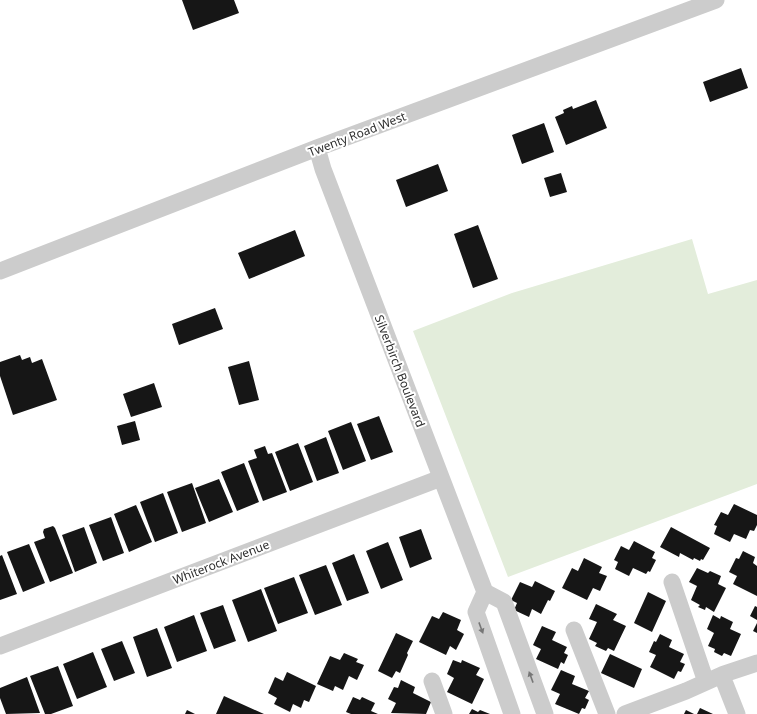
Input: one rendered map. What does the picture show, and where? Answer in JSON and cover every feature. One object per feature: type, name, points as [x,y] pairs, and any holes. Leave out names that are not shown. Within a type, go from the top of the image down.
[{"type":"street","name":"Twenty Road West","points":[[0,271],[317,148],[716,0]]},
{"type":"street","name":"Silverbirch Boulevard","points":[[317,148],[485,592]]},
{"type":"street","name":"Whiterock Avenue","points":[[0,646],[441,478]]},
{"type":"street","points":[[672,582],[706,682]]},
{"type":"street","points":[[512,714],[476,612],[485,592],[504,602],[544,714]]},
{"type":"street","points":[[574,630],[607,714]]},
{"type":"street","points":[[625,714],[757,663]]},
{"type":"street","points":[[722,676],[737,714]]},
{"type":"street","points":[[432,681],[444,714]]},
{"type":"green space","points":[[692,239],[708,294],[757,280],[757,484],[508,577],[413,331],[512,293]]},
{"type":"building","points":[[182,0],[234,0],[239,13],[193,30]]},
{"type":"building","points":[[741,68],[748,88],[710,102],[703,82]]},
{"type":"building","points":[[596,100],[607,128],[566,145],[555,117],[564,113],[563,110],[572,106],[573,109]]},
{"type":"building","points":[[544,123],[554,152],[522,164],[512,135]]},
{"type":"building","points":[[438,164],[448,191],[406,207],[396,180]]},
{"type":"building","points":[[561,173],[567,192],[550,197],[544,178]]},
{"type":"building","points":[[478,225],[498,279],[473,288],[454,234]]},
{"type":"building","points":[[295,230],[305,256],[249,279],[238,253]]},
{"type":"building","points":[[215,308],[223,329],[179,345],[172,324]]},
{"type":"building","points":[[20,355],[22,360],[30,357],[32,363],[42,359],[57,400],[13,415],[0,376],[0,362]]},
{"type":"building","points":[[249,361],[259,400],[239,405],[228,367]]},
{"type":"building","points":[[154,383],[162,407],[131,417],[123,394]]},
{"type":"building","points":[[379,416],[393,452],[371,460],[357,424]]},
{"type":"building","points":[[135,421],[140,440],[122,445],[117,426]]},
{"type":"building","points":[[351,422],[366,461],[343,470],[328,431]]},
{"type":"building","points":[[326,437],[339,473],[317,481],[304,446]]},
{"type":"building","points":[[298,443],[313,482],[290,491],[275,452]]},
{"type":"building","points":[[265,446],[268,454],[272,453],[287,492],[263,501],[248,461],[257,458],[254,450]]},
{"type":"building","points":[[244,463],[259,502],[237,511],[221,472]]},
{"type":"building","points":[[219,479],[233,512],[209,522],[195,488]]},
{"type":"building","points":[[192,483],[206,523],[182,532],[167,492]]},
{"type":"building","points":[[163,493],[178,533],[155,542],[140,502]]},
{"type":"building","points":[[734,504],[757,515],[757,525],[754,531],[750,530],[746,539],[734,534],[730,542],[714,534],[717,526],[714,525],[721,512],[728,515]]},
{"type":"building","points":[[136,505],[152,542],[129,552],[114,514]]},
{"type":"building","points":[[111,517],[124,553],[103,561],[89,525]]},
{"type":"building","points":[[53,526],[73,573],[50,582],[34,542],[45,538],[43,532],[44,529]]},
{"type":"building","points":[[84,527],[97,563],[75,572],[62,535]]},
{"type":"building","points":[[671,527],[710,548],[703,560],[701,559],[700,561],[694,558],[693,560],[680,553],[679,557],[660,547]]},
{"type":"building","points":[[421,529],[432,559],[410,568],[399,537]]},
{"type":"building","points":[[634,541],[655,552],[652,558],[656,560],[650,572],[648,571],[646,574],[633,568],[629,576],[615,569],[618,562],[614,560],[621,546],[629,550]]},
{"type":"building","points":[[388,542],[403,580],[381,589],[366,551]]},
{"type":"building","points":[[29,544],[45,583],[23,592],[7,552]]},
{"type":"building","points":[[743,551],[755,557],[753,563],[757,566],[757,596],[733,584],[737,576],[729,572],[736,558],[739,559]]},
{"type":"building","points":[[354,554],[369,593],[347,601],[332,563]]},
{"type":"building","points":[[2,555],[17,594],[0,600],[0,556]]},
{"type":"building","points":[[584,558],[602,567],[599,573],[607,576],[600,591],[593,588],[587,600],[562,588],[572,568],[578,571]]},
{"type":"building","points":[[326,565],[342,605],[315,615],[299,575]]},
{"type":"building","points":[[697,568],[708,573],[710,571],[721,576],[718,584],[726,588],[714,612],[706,607],[705,610],[698,607],[700,605],[691,600],[697,586],[689,582]]},
{"type":"building","points":[[294,577],[308,613],[278,624],[264,588]]},
{"type":"building","points":[[535,581],[555,591],[550,601],[548,600],[541,614],[532,609],[529,617],[514,610],[517,603],[511,600],[520,582],[532,587]]},
{"type":"building","points":[[261,589],[277,631],[248,642],[232,600]]},
{"type":"building","points":[[648,592],[666,601],[652,632],[634,623]]},
{"type":"building","points":[[596,604],[617,614],[613,620],[626,626],[614,651],[608,648],[606,651],[595,646],[597,643],[589,639],[597,622],[589,619]]},
{"type":"building","points":[[223,605],[236,641],[214,649],[200,613]]},
{"type":"building","points":[[755,606],[757,607],[757,620],[750,616]]},
{"type":"building","points":[[443,612],[461,620],[457,630],[464,634],[456,650],[450,646],[446,655],[419,642],[432,616],[439,619]]},
{"type":"building","points":[[194,615],[207,651],[177,662],[164,627]]},
{"type":"building","points":[[713,615],[720,619],[721,616],[733,622],[730,629],[741,634],[731,656],[724,653],[722,656],[714,652],[715,649],[708,646],[714,633],[707,629]]},
{"type":"building","points":[[757,623],[757,633],[753,631]]},
{"type":"building","points":[[542,626],[556,632],[552,640],[567,647],[564,653],[568,655],[564,664],[561,662],[558,669],[536,659],[541,649],[533,645]]},
{"type":"building","points":[[157,628],[172,668],[147,677],[133,637]]},
{"type":"building","points":[[396,633],[413,641],[400,673],[396,671],[392,678],[378,671]]},
{"type":"building","points":[[660,634],[672,640],[669,647],[684,654],[680,662],[685,664],[681,672],[678,671],[674,679],[650,667],[656,655],[649,652],[654,641],[656,642]]},
{"type":"building","points":[[122,641],[135,673],[114,681],[101,649]]},
{"type":"building","points":[[93,652],[107,687],[77,699],[63,664]]},
{"type":"building","points":[[344,653],[358,659],[356,662],[364,665],[357,680],[349,676],[343,690],[335,686],[333,691],[317,684],[330,656],[340,660]]},
{"type":"building","points":[[610,654],[642,669],[634,688],[601,673]]},
{"type":"building","points":[[453,660],[461,663],[462,660],[480,668],[476,675],[484,679],[472,704],[447,692],[454,678],[447,674]]},
{"type":"building","points":[[58,666],[73,706],[51,714],[45,714],[30,676]]},
{"type":"building","points":[[561,670],[575,676],[572,684],[589,691],[585,698],[589,700],[585,709],[582,708],[579,714],[555,704],[560,694],[551,690]]},
{"type":"building","points":[[287,672],[316,686],[309,702],[304,700],[301,708],[293,704],[290,712],[274,704],[277,698],[268,693],[275,677],[283,681]]},
{"type":"building","points":[[27,677],[40,713],[6,714],[0,698],[0,688]]},
{"type":"building","points":[[401,680],[415,687],[413,693],[431,702],[426,714],[391,713],[396,703],[388,699],[394,687],[398,688]]},
{"type":"building","points":[[224,696],[264,714],[216,714]]},
{"type":"building","points":[[353,697],[360,700],[362,697],[375,703],[371,711],[378,714],[351,714],[346,712]]},
{"type":"building","points":[[700,708],[713,714],[697,714]]},
{"type":"building","points":[[472,709],[478,712],[480,710],[490,714],[469,714]]},
{"type":"building","points":[[187,710],[195,714],[185,714]]},
{"type":"building","points":[[686,710],[694,714],[684,714]]}]
